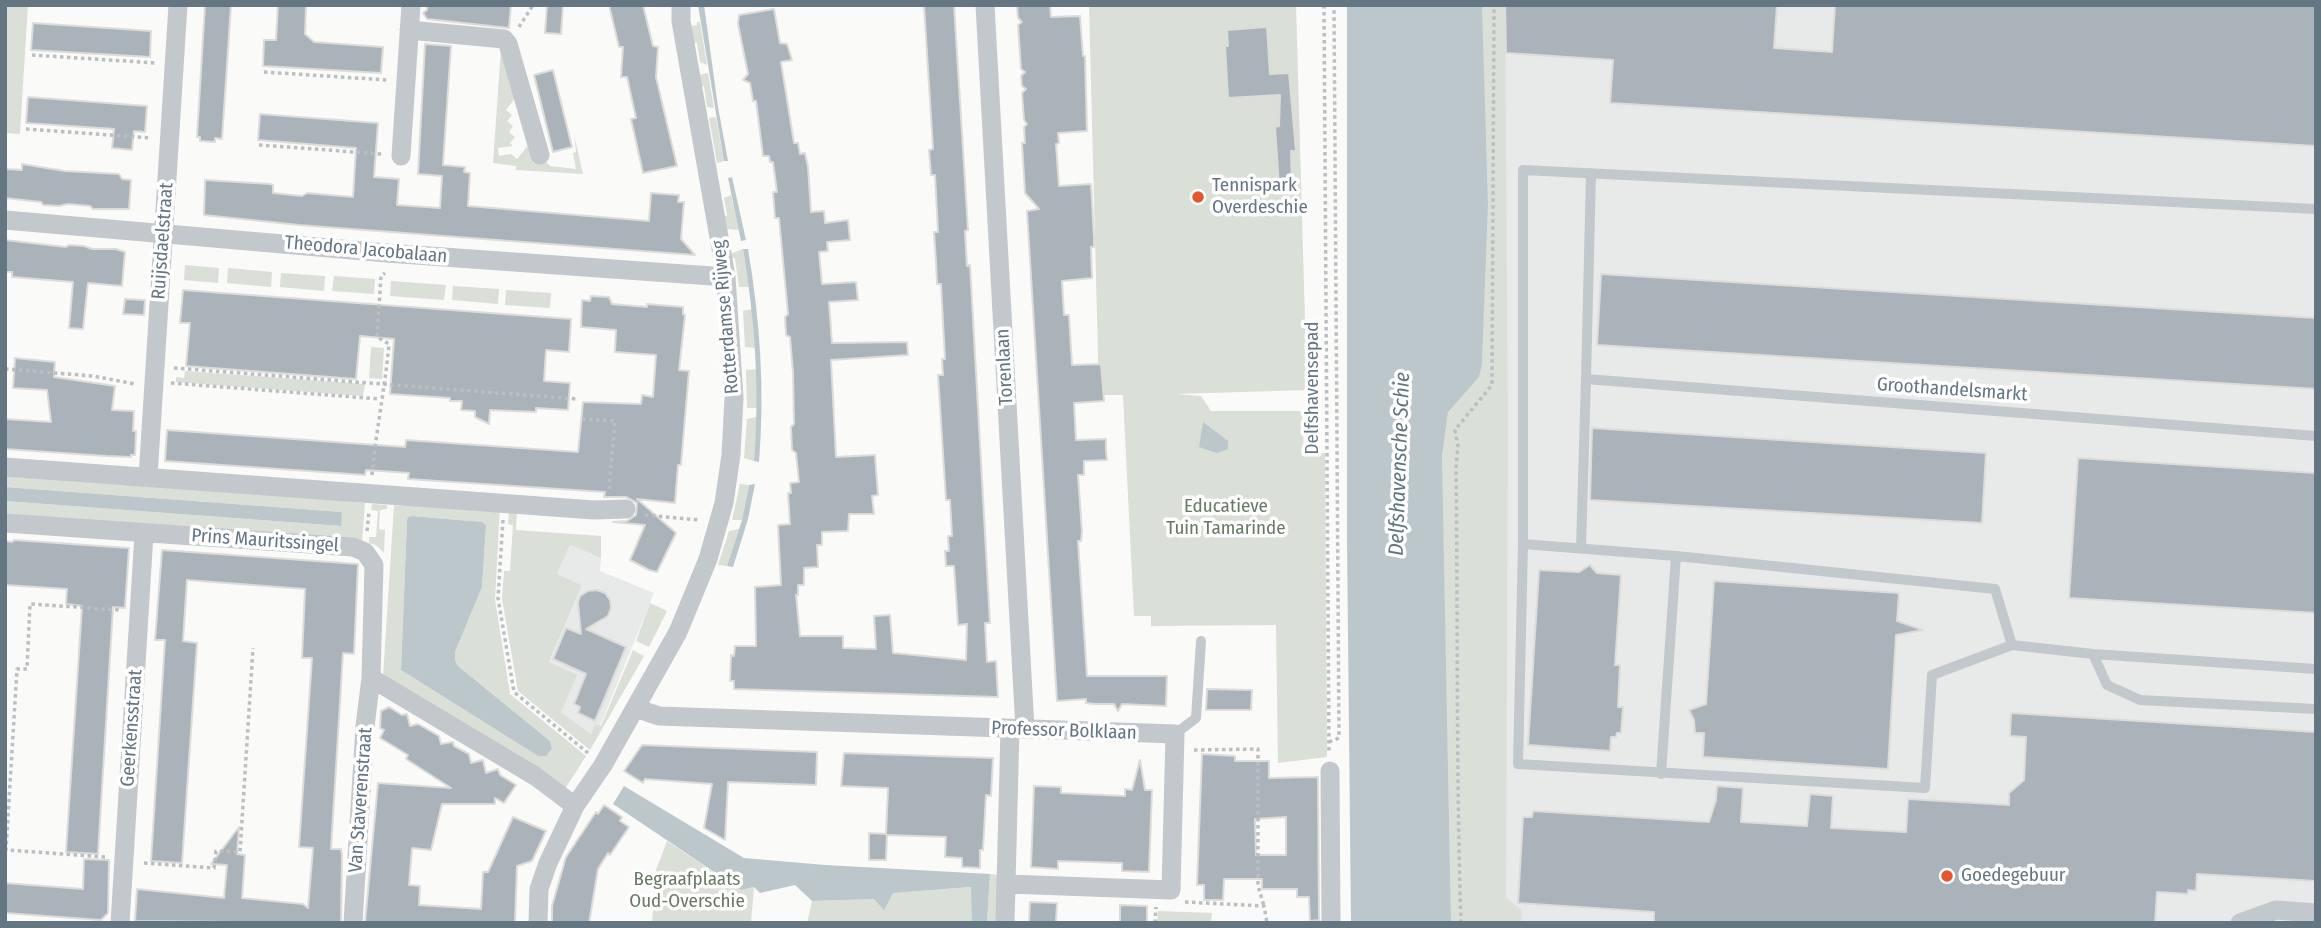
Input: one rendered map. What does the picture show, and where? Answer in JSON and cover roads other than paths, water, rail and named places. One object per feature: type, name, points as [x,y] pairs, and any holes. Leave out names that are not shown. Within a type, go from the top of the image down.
[{"type":"street","name":"Ruijsdaelstraat","points":[[148,477],[178,5]]},
{"type":"street","points":[[401,156],[411,5]]},
{"type":"street","name":"Rotterdamse Rijweg","points":[[538,923],[540,882],[575,806],[603,765],[664,659],[691,603],[720,521],[731,455],[734,398],[726,277],[681,21],[681,5]]},
{"type":"street","name":"Torenlaan","points":[[985,5],[1018,729],[1005,923]]},
{"type":"street","points":[[410,30],[504,39],[508,44],[540,155]]},
{"type":"street","name":"Theodora Jacobalaan","points":[[5,220],[387,253],[726,277]]},
{"type":"street","points":[[5,467],[594,510],[617,509]]},
{"type":"street","name":"Prins Mauritssingel","points":[[5,523],[353,547],[365,552],[374,565],[371,678]]},
{"type":"street","name":"Geerkensstraat","points":[[120,923],[144,534]]},
{"type":"street","points":[[371,678],[535,776],[575,806]]},
{"type":"street","name":"Van Staverenstraat","points":[[353,923],[365,726],[371,678]]},
{"type":"street","name":"Professor Bolklaan","points":[[635,708],[659,716],[1018,729],[1175,742]]},
{"type":"street","points":[[1008,884],[1171,890],[1175,742]]},
{"type":"street","points":[[1330,771],[1331,923]]},
{"type":"street","points":[[2240,923],[2276,910],[2316,913]]},
{"type":"lane","points":[[2316,209],[1523,170],[1523,544],[1518,764],[1926,788],[1932,675],[2012,645],[2093,654],[2316,669]]},
{"type":"lane","points":[[1581,548],[1591,173]]},
{"type":"lane","name":"Groothandelsmarkt","points":[[1587,379],[2316,436]]},
{"type":"lane","points":[[1523,544],[1676,556],[1994,589],[2012,645]]},
{"type":"lane","points":[[1661,774],[1676,556]]},
{"type":"lane","points":[[1175,742],[1196,718],[1201,641]]},
{"type":"lane","points":[[2093,654],[2107,685],[2140,700],[2316,709]]},
{"type":"water","points":[[698,5],[704,5],[728,161],[724,161]]},
{"type":"water","name":"Delfshavensche Schie","points":[[1347,5],[1482,5],[1488,204],[1482,364],[1479,377],[1448,412],[1442,456],[1451,923],[1351,923],[1347,541]]},
{"type":"water","points":[[732,177],[746,240],[741,241],[728,178]]},
{"type":"water","points":[[743,249],[748,249],[756,302],[762,408],[759,462],[754,461],[757,408],[755,355]]},
{"type":"water","points":[[1203,422],[1228,441],[1228,449],[1217,453],[1199,447]]},
{"type":"water","points":[[755,484],[748,519],[733,567],[727,566],[742,520],[749,485]]},
{"type":"water","points":[[5,487],[342,512],[341,526],[5,501]]},
{"type":"water","points":[[412,516],[482,522],[486,525],[482,587],[455,652],[455,660],[458,666],[550,741],[552,749],[546,756],[538,756],[401,670],[407,520]]},
{"type":"water","points":[[624,786],[744,858],[990,874],[987,923],[972,923],[971,887],[893,893],[884,910],[874,899],[812,901],[795,885],[760,893],[754,887],[741,890],[613,804]]},
{"type":"place","name":"Tennispark Overdeschie","points":[[1198,197]]},
{"type":"place","name":"Goedegebuur","points":[[1947,876]]},
{"type":"park label","name":"Educatieve Tuin Tamarinde","points":[[1226,518]]},
{"type":"park label","name":"Begraafplaats Oud-Overschie","points":[[687,891]]}]
